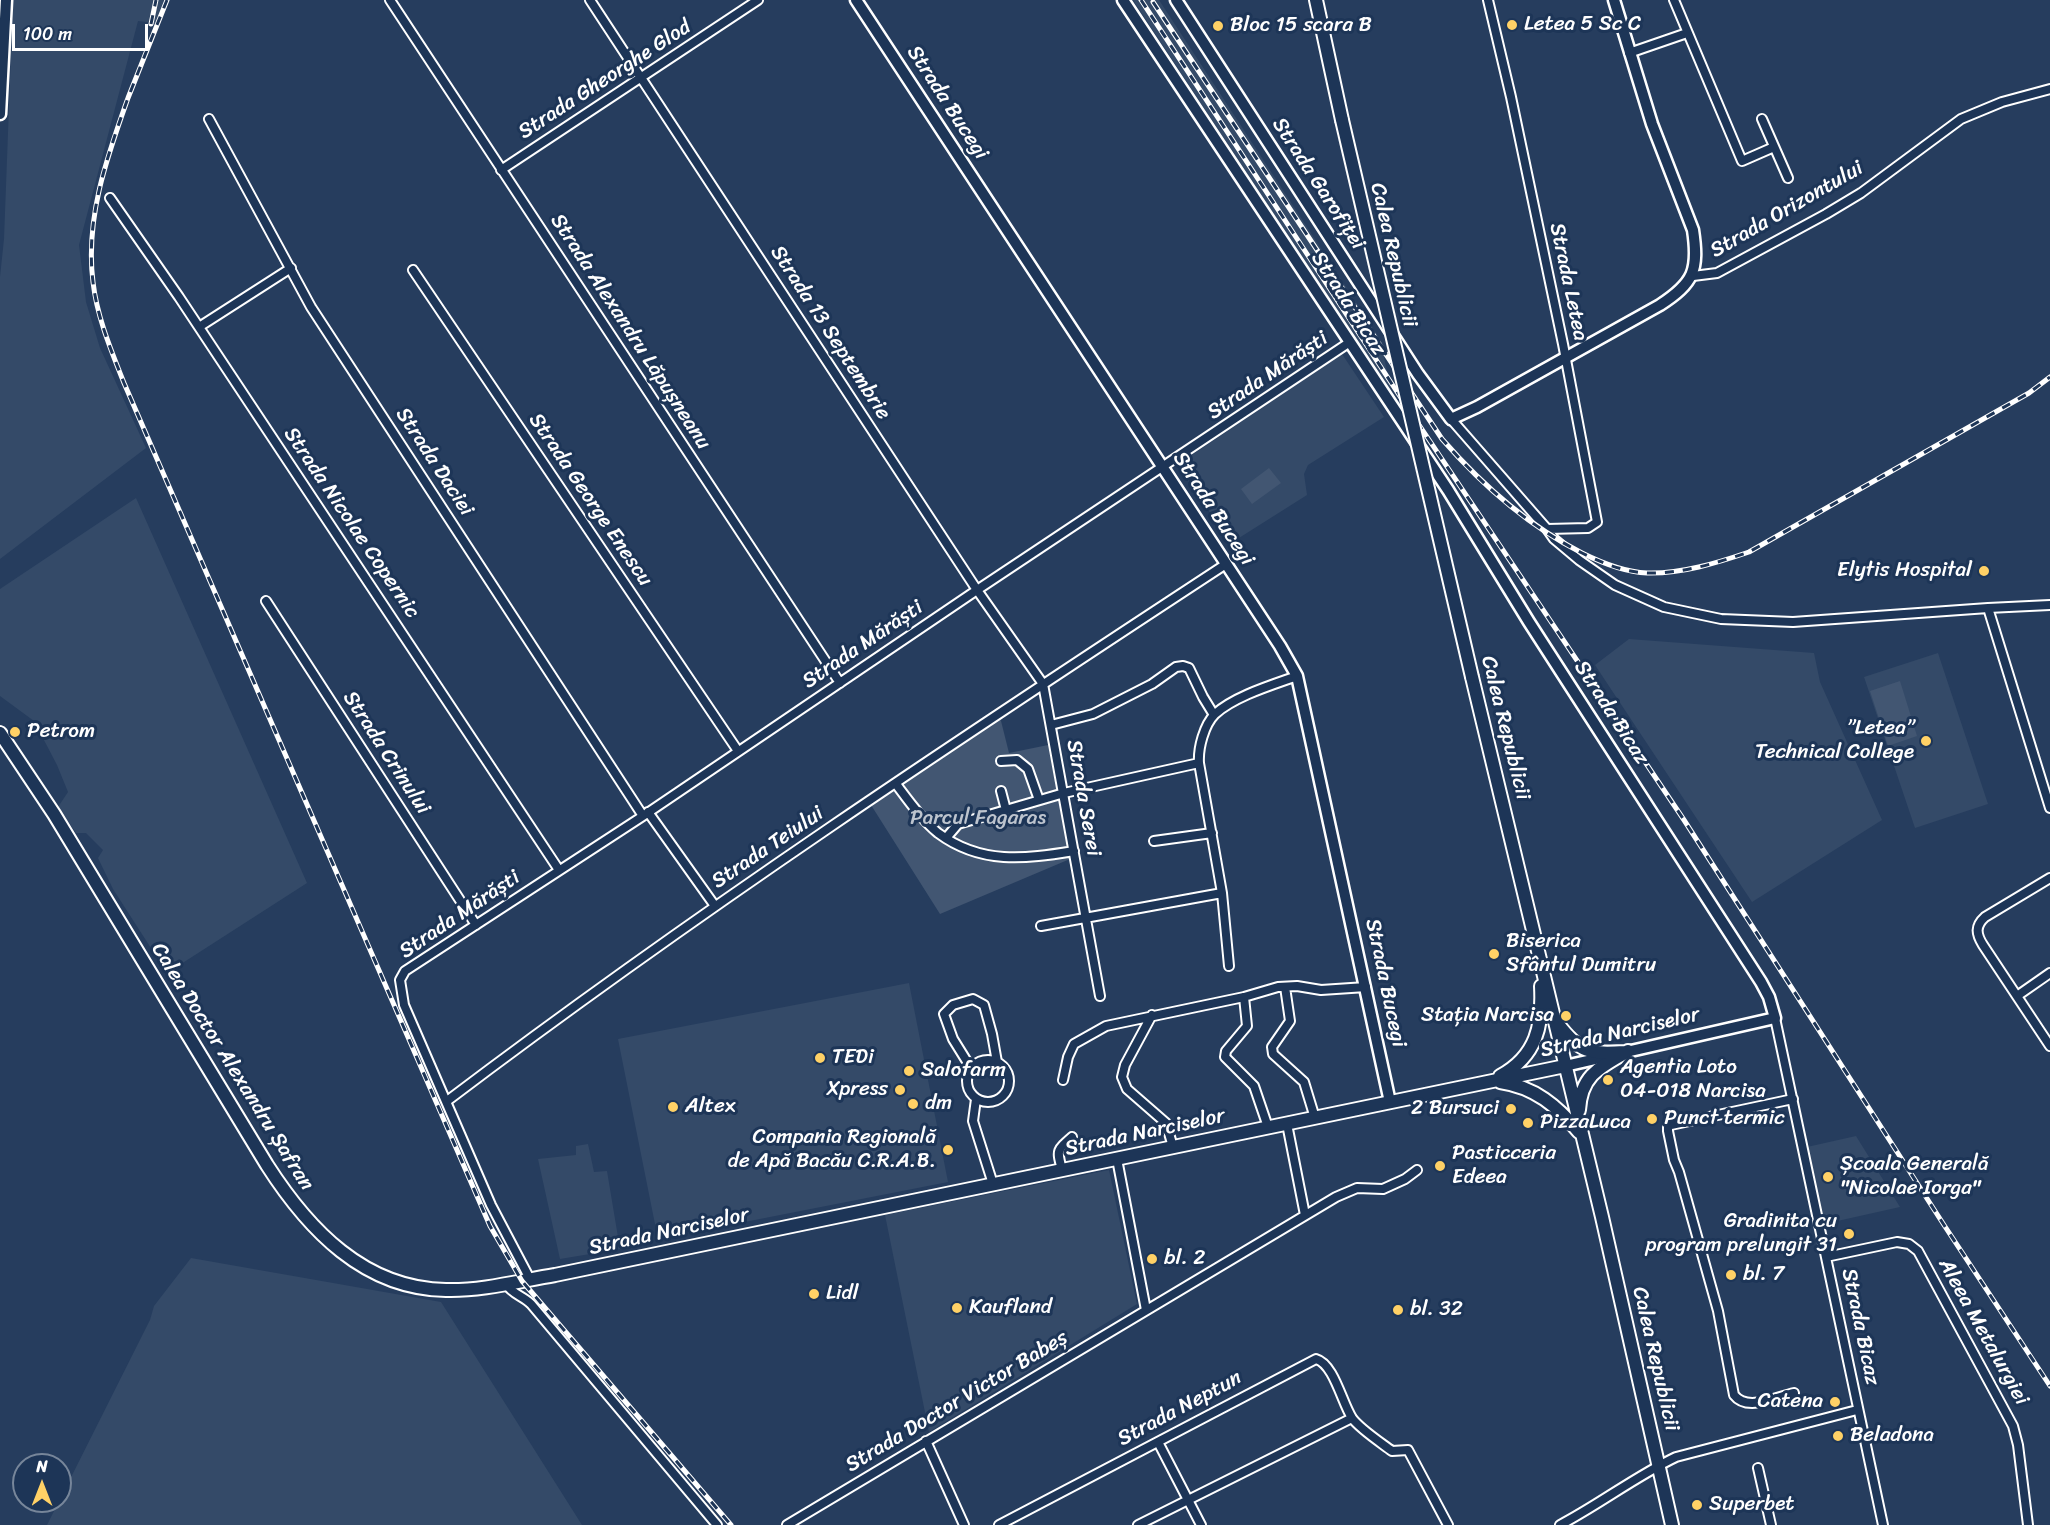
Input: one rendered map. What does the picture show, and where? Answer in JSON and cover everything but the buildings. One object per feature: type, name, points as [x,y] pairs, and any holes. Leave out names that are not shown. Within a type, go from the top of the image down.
[{"type":"main road","name":"Calea Republicii","points":[[1316,0],[1472,677],[1582,1135],[1672,1525]]},
{"type":"main road","name":"Calea Doctor Alexandru Șafran","points":[[0,734],[67,836],[267,1165],[291,1200],[318,1232],[362,1266],[385,1278],[410,1286],[446,1290],[526,1280]]},
{"type":"main road","points":[[1490,1082],[1520,1061],[1538,1034],[1541,1018],[1540,961]]},
{"type":"main road","points":[[1555,1021],[1566,1035],[1581,1048],[1590,1052],[1628,1052]]},
{"type":"main road","points":[[1578,1120],[1580,1101],[1587,1081],[1601,1066],[1628,1052]]},
{"type":"main road","name":"Strada Narciselor","points":[[526,1280],[1565,1066]]},
{"type":"main road","points":[[1490,1082],[1517,1086],[1548,1100],[1562,1111],[1582,1135]]},
{"type":"street","points":[[0,114],[6,0]]},
{"type":"street","name":"Strada Alexandru Lăpușneanu","points":[[390,0],[840,683]]},
{"type":"street","name":"Strada 13 Septembrie","points":[[590,0],[977,590],[1043,684]]},
{"type":"street","name":"Strada Gheorghe Glod","points":[[501,170],[758,0]]},
{"type":"street","name":"Strada Bucegi","points":[[856,0],[1297,676],[1390,1102]]},
{"type":"street","name":"Strada Bicaz","points":[[1123,0],[1448,490],[1529,622],[1769,997],[1883,1525]]},
{"type":"street","name":"Strada Garofiței","points":[[1176,0],[1412,366],[1450,418]]},
{"type":"street","name":"Strada Letea","points":[[1488,0],[1507,78],[1597,522],[1588,528],[1547,529]]},
{"type":"street","points":[[1614,0],[1656,134],[1692,230],[1696,249],[1692,276]]},
{"type":"street","points":[[1674,0],[1742,161],[1774,147]]},
{"type":"street","points":[[1629,53],[1687,33]]},
{"type":"street","name":"Strada Orizontului","points":[[1450,418],[1477,407],[1660,305],[1683,288],[1692,276],[1717,273],[1826,214],[1870,187],[1961,119],[2002,102],[2050,89]]},
{"type":"street","name":"Strada Daciei","points":[[209,119],[318,317],[645,814],[714,906]]},
{"type":"street","points":[[1762,119],[1788,178]]},
{"type":"street","name":"Strada Nicolae Copernic","points":[[110,198],[199,327],[559,870]]},
{"type":"street","points":[[199,327],[291,268]]},
{"type":"street","name":"Strada George Enescu","points":[[413,270],[738,751]]},
{"type":"street","name":"Strada Mărăști","points":[[447,1101],[404,1005],[400,980],[405,971],[645,814],[1350,342]]},
{"type":"street","points":[[1450,418],[1554,539],[1615,585],[1664,608],[1721,619],[1793,622],[2050,605]]},
{"type":"street","name":"Strada Teiului","points":[[447,1101],[537,1033],[714,906],[1043,684],[1226,564]]},
{"type":"street","name":"Strada Crinului","points":[[266,601],[476,925]]},
{"type":"street","points":[[1988,608],[2050,808]]},
{"type":"street","points":[[1051,725],[1093,714],[1152,684],[1176,667],[1183,666],[1189,668],[1214,715]]},
{"type":"street","points":[[1230,966],[1222,893],[1199,763],[1201,744],[1214,715],[1254,692],[1297,676]]},
{"type":"street","name":"Strada Serei","points":[[1043,684],[1100,996]]},
{"type":"street","points":[[1001,761],[1017,760],[1028,769],[1039,800]]},
{"type":"street","points":[[946,838],[958,824],[1064,792],[1199,763]]},
{"type":"street","points":[[896,784],[938,833],[969,850],[992,857],[1015,859],[1074,851]]},
{"type":"street","points":[[1001,791],[1006,810]]},
{"type":"street","points":[[1154,841],[1212,833]]},
{"type":"street","points":[[2050,878],[1985,917],[1978,922],[1977,930],[1978,937],[2050,1046]]},
{"type":"street","points":[[1041,926],[1222,893]]},
{"type":"street","points":[[2018,996],[2050,973]]},
{"type":"street","points":[[1063,1080],[1068,1057],[1074,1044],[1106,1026],[1285,987],[1297,986],[1321,990],[1366,987]]},
{"type":"street","points":[[1285,987],[1290,1021],[1272,1047],[1274,1054],[1304,1082],[1315,1118]]},
{"type":"street","points":[[1244,997],[1247,1026],[1226,1051],[1225,1057],[1254,1086],[1268,1128]]},
{"type":"street","points":[[971,1068],[953,1039],[944,1014],[953,1005],[973,999],[984,1005],[997,1062]]},
{"type":"street","points":[[1152,1016],[1125,1065],[1122,1077],[1127,1089],[1166,1123],[1173,1147]]},
{"type":"street","name":"Strada Narciselor","points":[[1565,1066],[1775,1018]]},
{"type":"street","points":[[983,1061],[997,1062],[1009,1079],[1006,1092],[996,1101],[982,1102],[971,1094],[967,1081],[971,1068],[983,1061]]},
{"type":"street","points":[[976,1099],[973,1121],[993,1185]]},
{"type":"street","points":[[1792,1100],[1671,1125],[1668,1131],[1674,1160],[1718,1311],[1734,1395],[1738,1401],[1749,1404],[1794,1393]]},
{"type":"street","points":[[447,1101],[526,1280]]},
{"type":"street","points":[[1287,1124],[1305,1215]]},
{"type":"street","points":[[1062,1170],[1059,1148],[1072,1137]]},
{"type":"street","points":[[1117,1159],[1146,1310]]},
{"type":"street","name":"Strada Doctor Victor Babeș","points":[[787,1525],[1336,1197],[1358,1188],[1383,1189],[1405,1179],[1417,1170]]},
{"type":"street","name":"Aleea Metalurgiei","points":[[1826,1257],[1897,1242],[1909,1244],[1918,1251],[2013,1426],[2028,1525]]},
{"type":"street","points":[[506,1284],[509,1290],[523,1296],[531,1304],[717,1525]]},
{"type":"street","name":"Strada Neptun","points":[[999,1525],[1316,1359],[1324,1363],[1352,1418]]},
{"type":"street","name":"Calea Republicii","points":[[1659,1465],[1676,1457],[1857,1410]]},
{"type":"street","points":[[1138,1525],[1352,1418],[1392,1451],[1408,1450],[1448,1525]]},
{"type":"street","points":[[926,1441],[964,1525]]},
{"type":"street","points":[[1158,1442],[1201,1525]]},
{"type":"street","points":[[1560,1525],[1587,1511],[1659,1465]]},
{"type":"street","points":[[1758,1468],[1772,1525]]},
{"type":"shaded area","points":[[13,0],[164,0],[155,23],[138,21],[79,245],[86,302],[100,348],[146,448],[0,559],[0,277],[4,239]]},
{"type":"shaded area","points":[[1133,0],[1159,0],[1380,339],[1392,394]]},
{"type":"shaded area","points":[[1342,354],[1384,417],[1308,465],[1304,474],[1307,495],[1231,543],[1177,465]]},
{"type":"shaded area","points":[[136,498],[307,883],[167,973],[113,889],[98,858],[103,850],[86,833],[76,833],[58,807],[68,792],[34,721],[0,696],[0,589]]},
{"type":"shaded area","points":[[1629,639],[1814,653],[1820,682],[1882,820],[1752,902],[1595,665]]},
{"type":"shaded area","name":"”Letea” Technical College","points":[[1938,653],[1988,804],[1915,828],[1864,677]]},
{"type":"shaded area","points":[[909,983],[948,1182],[658,1239],[618,1039]]},
{"type":"shaded area","points":[[1856,1136],[1900,1207],[1824,1224],[1807,1147]]},
{"type":"shaded area","points":[[588,1144],[594,1172],[607,1171],[620,1249],[560,1259],[538,1159],[576,1155],[576,1146]]},
{"type":"shaded area","points":[[1109,1170],[1137,1304],[929,1432],[885,1215]]},
{"type":"shaded area","points":[[191,1258],[441,1302],[582,1525],[47,1525],[53,1513],[72,1513],[72,1475],[150,1320],[154,1306]]},
{"type":"green space","points":[[1269,468],[1281,483],[1252,504],[1241,489]]},
{"type":"green space","points":[[1900,681],[1917,736],[1888,746],[1870,691]]},
{"type":"green space","name":"Parcul Fagaras","points":[[1000,717],[1009,753],[1048,745],[1070,859],[940,914],[871,805]]},
{"type":"railway","points":[[151,24],[156,0]]},
{"type":"railway","points":[[167,0],[120,120],[95,211],[91,258],[93,282],[101,321],[110,346],[124,383],[490,1226],[522,1281],[731,1525]]},
{"type":"railway","points":[[1141,0],[1407,407],[1684,820],[2050,1386]]},
{"type":"railway","points":[[1153,2],[1442,439],[1506,503],[1562,542],[1597,560],[1630,571],[1660,573],[1699,567],[1749,552],[2029,393],[2050,377]]},
{"type":"place","name":"Letea 5 Sc C","points":[[1512,25]]},
{"type":"place","name":"Bloc 15 scara B","points":[[1218,26]]},
{"type":"place","name":"Elytis Hospital","points":[[1984,571]]},
{"type":"place","name":"Petrom","points":[[15,732]]},
{"type":"place","name":"”Letea” Technical College","points":[[1926,741]]},
{"type":"place","name":"Biserica Sfântul Dumitru","points":[[1494,954]]},
{"type":"place","name":"Stația Narcisa","points":[[1566,1016]]},
{"type":"place","name":"TEDi","points":[[820,1058]]},
{"type":"place","name":"Salofarm","points":[[909,1071]]},
{"type":"place","name":"Agentia Loto 04-018 Narcisa","points":[[1608,1080]]},
{"type":"place","name":"Xpress","points":[[900,1090]]},
{"type":"place","name":"dm","points":[[913,1104]]},
{"type":"place","name":"Altex","points":[[673,1107]]},
{"type":"place","name":"2 Bursuci","points":[[1511,1109]]},
{"type":"place","name":"Punct termic","points":[[1652,1119]]},
{"type":"place","name":"PizzaLuca","points":[[1528,1123]]},
{"type":"place","name":"Compania Regională de Apă Bacău C.R.A.B.","points":[[948,1150]]},
{"type":"place","name":"Pasticceria Edeea","points":[[1440,1166]]},
{"type":"place","name":"Școala Generală \"Nicolae Iorga\"","points":[[1828,1177]]},
{"type":"place","name":"Gradinita cu program prelungit 31","points":[[1849,1234]]},
{"type":"place","name":"bl. 2","points":[[1152,1259]]},
{"type":"place","name":"bl. 7","points":[[1731,1275]]},
{"type":"place","name":"Lidl","points":[[814,1294]]},
{"type":"place","name":"Kaufland","points":[[957,1308]]},
{"type":"place","name":"bl. 32","points":[[1398,1310]]},
{"type":"place","name":"Catena","points":[[1835,1402]]},
{"type":"place","name":"Beladona","points":[[1838,1436]]},
{"type":"place","name":"Superbet","points":[[1697,1505]]}]
